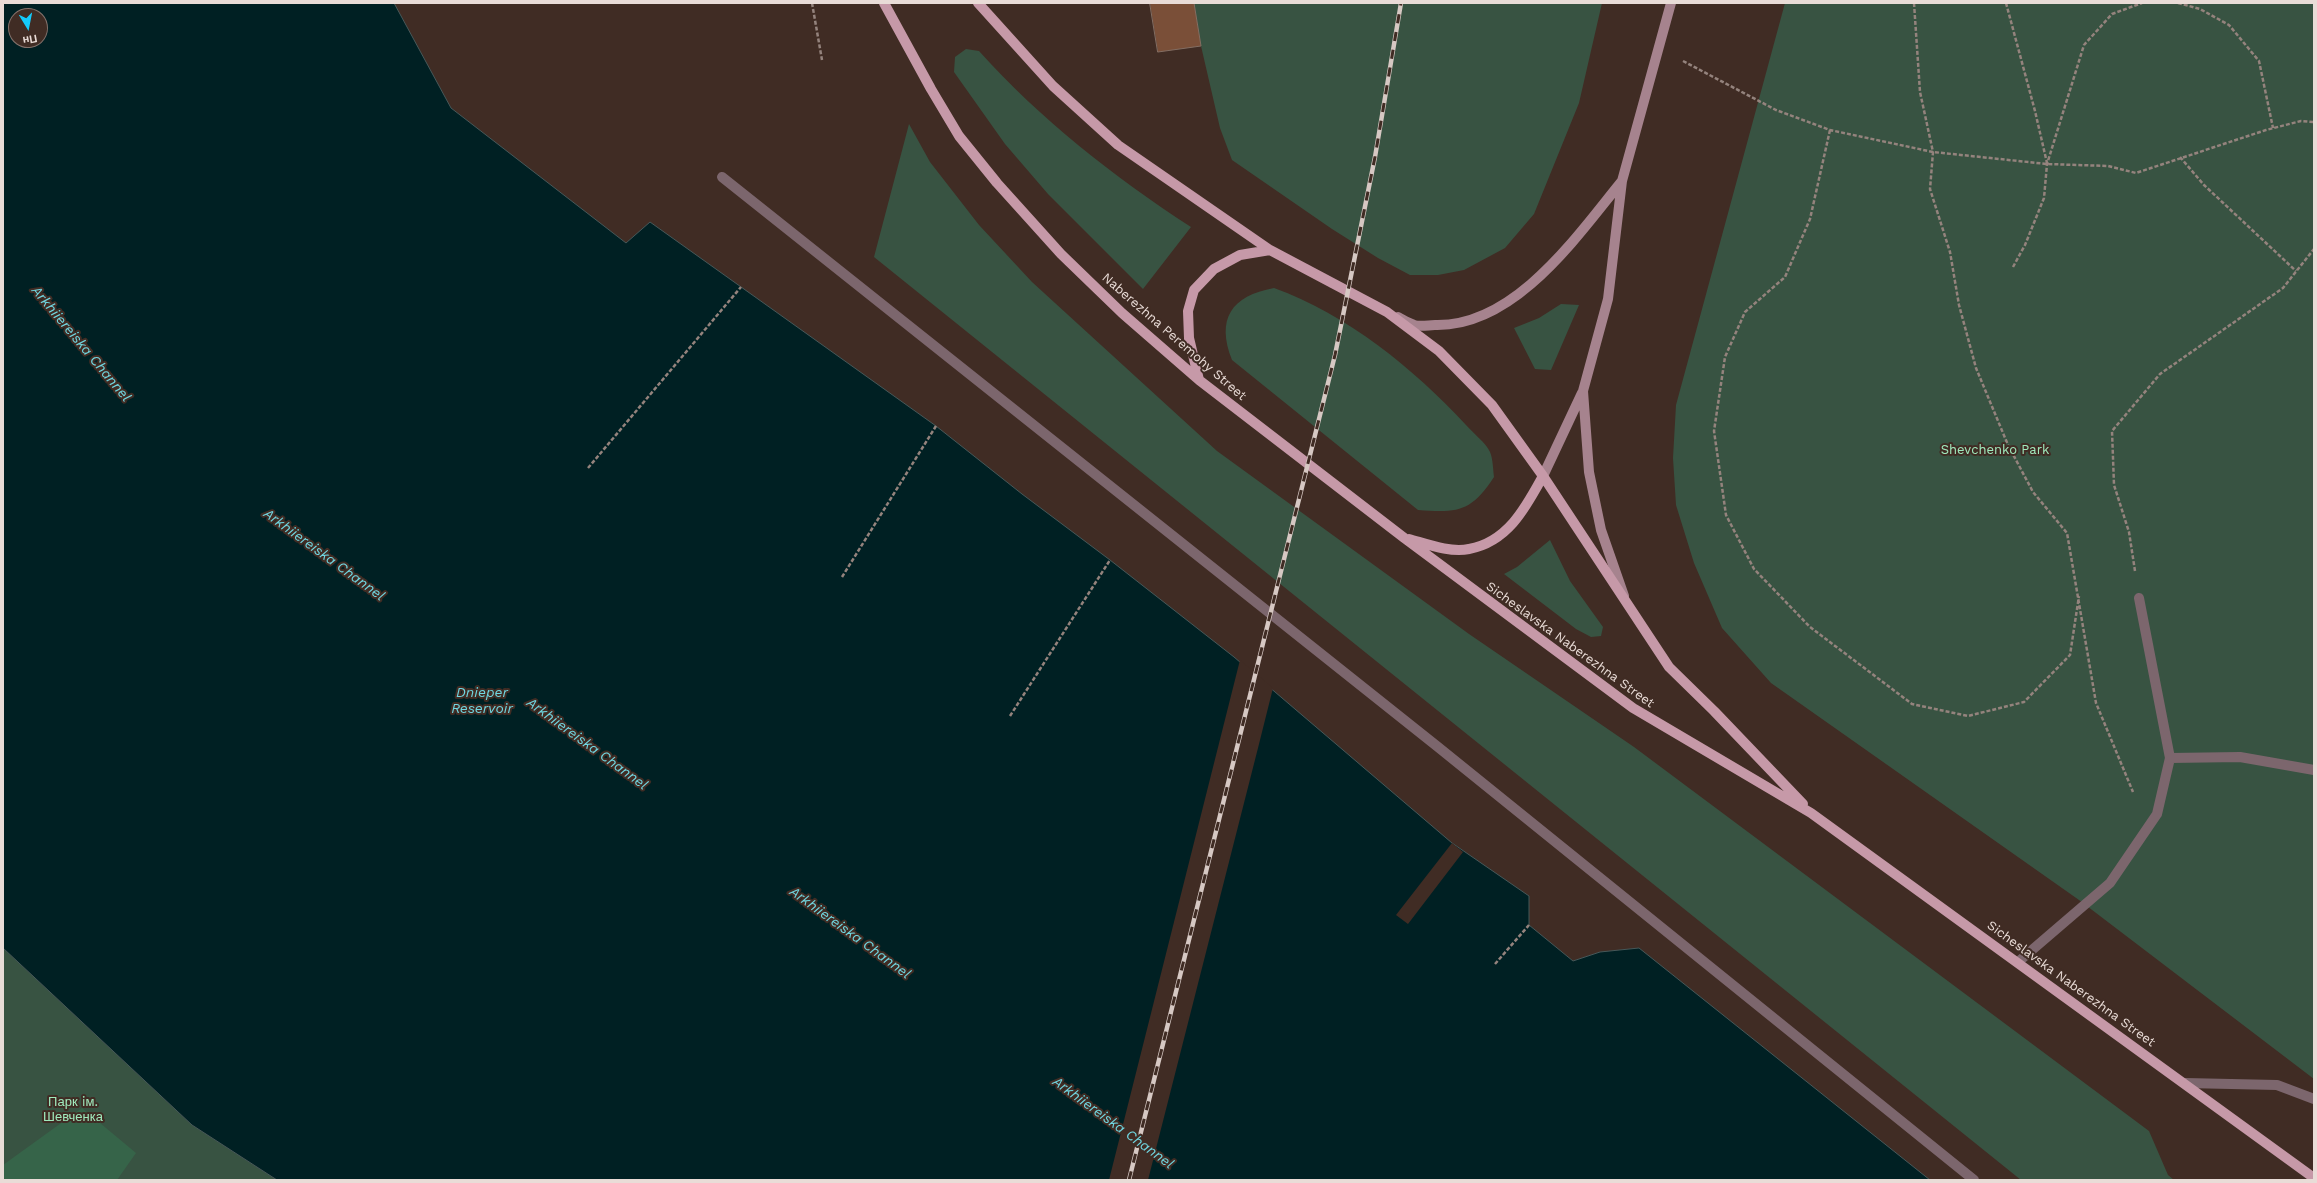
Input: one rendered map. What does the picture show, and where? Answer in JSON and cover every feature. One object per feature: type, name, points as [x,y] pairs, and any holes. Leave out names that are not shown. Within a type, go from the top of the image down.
[{"type":"main road","name":"Naberezhna Peremohy Street","points":[[884,3],[931,89],[959,136],[998,183],[1061,254],[1122,313],[1199,380],[1403,537]]},
{"type":"main road","points":[[978,3],[1053,86],[1118,145],[1270,250],[1387,312],[1415,325],[1448,326],[1475,319],[1512,299],[1544,272],[1570,245],[1622,181]]},
{"type":"main road","points":[[1403,537],[1444,548],[1469,550],[1494,539],[1516,522],[1543,476],[1583,391],[1608,299],[1622,181],[1660,49],[1671,3]]},
{"type":"main road","points":[[1199,380],[1189,338],[1188,311],[1194,290],[1214,269],[1240,255],[1270,250]]},
{"type":"main road","points":[[1387,312],[1439,351],[1492,405],[1543,476]]},
{"type":"main road","points":[[1583,391],[1589,472],[1601,530],[1627,604]]},
{"type":"main road","name":"Sicheslavska Naberezhna Street","points":[[1543,476],[1669,667],[1714,711],[1811,813]]},
{"type":"main road","name":"Sicheslavska Naberezhna Street","points":[[1403,537],[1633,708],[1811,813],[2314,1178]]},
{"type":"street","points":[[722,177],[1438,747],[1974,1180]]},
{"type":"street","points":[[2018,962],[2110,884],[2157,814],[2170,758],[2139,598]]},
{"type":"street","points":[[2170,758],[2240,757],[2314,770]]},
{"type":"street","points":[[2185,1083],[2277,1085],[2314,1099]]},
{"type":"path","points":[[812,3],[822,60]]},
{"type":"path","points":[[1914,3],[1920,92],[1933,152],[1930,189],[1950,252],[1959,305],[1976,368],[2008,445],[2033,492],[2067,533],[2096,703],[2148,827]]},
{"type":"path","points":[[2006,3],[2035,111],[2047,164]]},
{"type":"path","points":[[2013,267],[2025,245],[2044,198],[2047,164],[2084,45],[2112,14],[2142,3]]},
{"type":"path","points":[[2178,3],[2200,9],[2229,25],[2258,61],[2273,128]]},
{"type":"path","points":[[2192,7],[2194,3]]},
{"type":"path","points":[[1660,49],[1776,110],[1830,130],[1933,152],[2047,164],[2108,166],[2136,173],[2180,157],[2273,128],[2301,121],[2314,122]]},
{"type":"path","points":[[1830,130],[1810,219],[1785,277],[1745,312],[1725,357],[1714,431],[1726,516],[1754,569],[1810,627],[1912,704],[1968,716],[2024,702],[2070,655],[2078,596]]},
{"type":"path","points":[[2180,157],[2204,185],[2296,271]]},
{"type":"path","points":[[2139,598],[2129,532],[2114,486],[2112,431],[2160,374],[2283,288],[2314,249]]},
{"type":"path","points":[[588,468],[741,287]]},
{"type":"path","points":[[842,577],[936,426]]},
{"type":"path","points":[[1010,716],[1110,560]]},
{"type":"path","points":[[1495,964],[1529,925]]},
{"type":"green space","points":[[1194,3],[1602,3],[1579,103],[1534,214],[1505,248],[1464,270],[1438,275],[1410,275],[1378,258],[1332,229],[1232,160],[1220,128],[1201,46]]},
{"type":"green space","name":"Shevchenko Park","points":[[1785,3],[2314,3],[2314,1079],[2079,900],[1771,683],[1722,628],[1694,563],[1676,505],[1673,458],[1676,405]]},
{"type":"green space","points":[[966,49],[979,51],[1027,100],[1079,146],[1134,188],[1191,227],[1143,289],[1048,194],[1005,144],[954,72],[955,57]]},
{"type":"green space","points":[[909,124],[930,162],[979,225],[1032,282],[1217,451],[1469,634],[1634,747],[2149,1131],[2168,1175],[2174,1180],[2021,1180],[874,257]]},
{"type":"green space","points":[[1274,288],[1301,299],[1353,328],[1378,345],[1424,383],[1486,445],[1490,452],[1494,477],[1486,489],[1470,504],[1462,508],[1444,511],[1418,510],[1232,360],[1227,345],[1226,333],[1227,321],[1231,312],[1238,303],[1247,297]]},
{"type":"green space","points":[[1561,304],[1579,305],[1551,370],[1535,369],[1514,328],[1539,318]]},
{"type":"green space","points":[[1550,540],[1570,581],[1603,627],[1601,636],[1591,637],[1576,629],[1504,574],[1517,567]]},
{"type":"green space","name":"Парк iм. Шевченка","points":[[3,948],[192,1125],[277,1180],[3,1180]]},
{"type":"green space","points":[[82,1108],[136,1153],[117,1180],[3,1180],[3,1165]]},
{"type":"water","name":"Dnieper Reservoir","points":[[3,3],[394,3],[451,108],[626,243],[650,222],[936,426],[1234,657],[1452,843],[1529,896],[1529,925],[1573,961],[1600,952],[1639,948],[1930,1180],[277,1180],[192,1125],[3,948]]},
{"type":"pier","points":[[1240,660],[1273,688],[1258,748],[1148,1180],[1109,1180]]},
{"type":"pier","points":[[1452,843],[1463,852],[1408,924],[1396,915]]},
{"type":"building","points":[[1150,3],[1194,3],[1201,46],[1158,52]]},
{"type":"railway","points":[[1129,1180],[1335,355],[1375,157],[1401,3]]},
{"type":"water label","name":"Arkhiiereiska Channel","points":[[81,344]]},
{"type":"water label","name":"Arkhiiereiska Channel","points":[[324,555]]},
{"type":"water label","name":"Arkhiiereiska Channel","points":[[587,744]]},
{"type":"water label","name":"Arkhiiereiska Channel","points":[[850,933]]},
{"type":"water label","name":"Arkhiiereiska Channel","points":[[1113,1123]]}]
